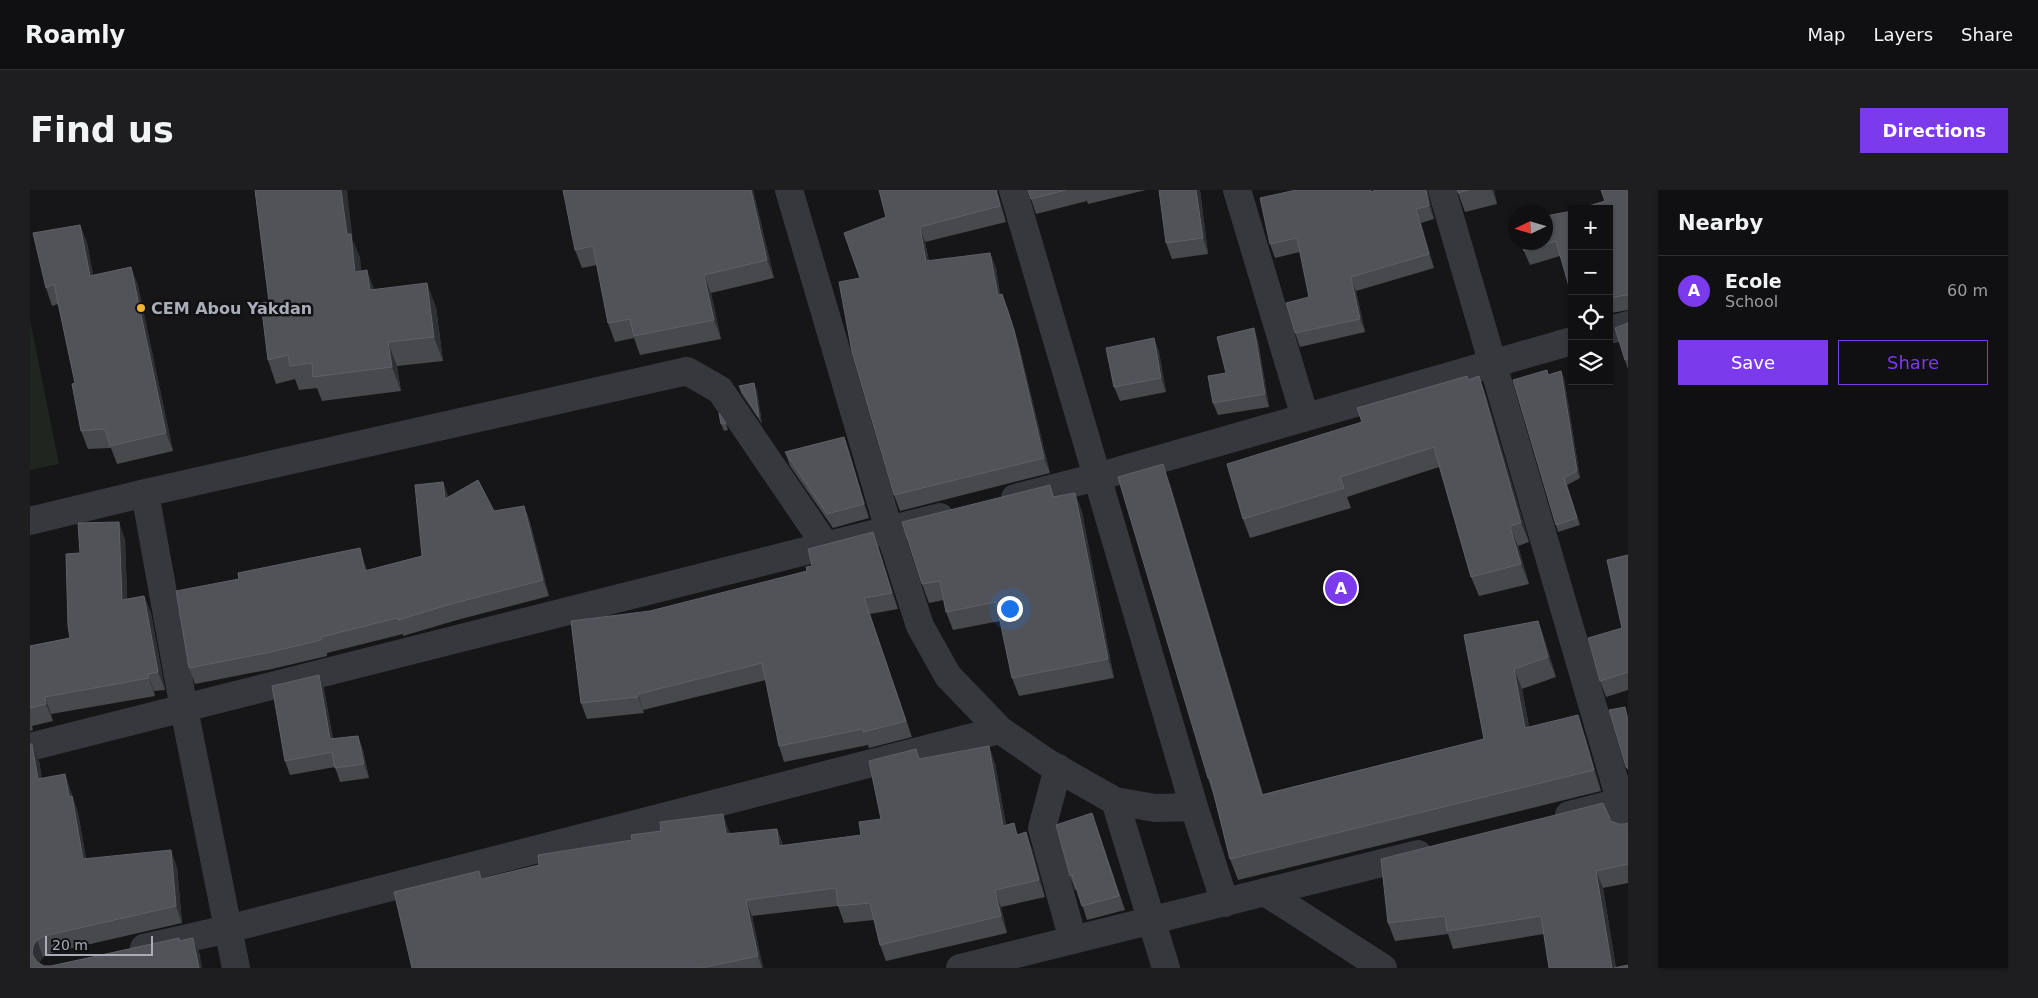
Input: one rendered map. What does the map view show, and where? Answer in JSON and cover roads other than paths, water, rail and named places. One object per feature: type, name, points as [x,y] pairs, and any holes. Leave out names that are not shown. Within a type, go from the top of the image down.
[{"type":"street","points":[[788,190],[889,530],[920,626],[948,676],[1000,730],[1058,768],[1115,801],[1155,808],[1194,807]]},
{"type":"street","points":[[1013,190],[1194,807],[1225,903]]},
{"type":"street","points":[[1237,190],[1305,417]]},
{"type":"street","points":[[1442,190],[1491,364],[1626,810],[1544,822]]},
{"type":"street","points":[[1613,329],[1628,325]]},
{"type":"street","points":[[993,504],[1097,477],[1568,342]]},
{"type":"street","points":[[30,521],[145,493],[687,371],[720,390],[826,546]]},
{"type":"street","points":[[145,493],[184,709],[236,968]]},
{"type":"street","points":[[30,747],[964,511]]},
{"type":"street","points":[[122,953],[228,929],[1000,730]]},
{"type":"street","points":[[1058,768],[1042,828],[1073,940]]},
{"type":"street","points":[[1115,801],[1166,968]]},
{"type":"street","points":[[970,967],[1438,848]]},
{"type":"street","points":[[1266,892],[1383,968]]},
{"type":"place","name":"CEM Abou Yakdan","points":[[141,308]]},
{"type":"place","name":"Ecole","points":[[1341,588]]}]
